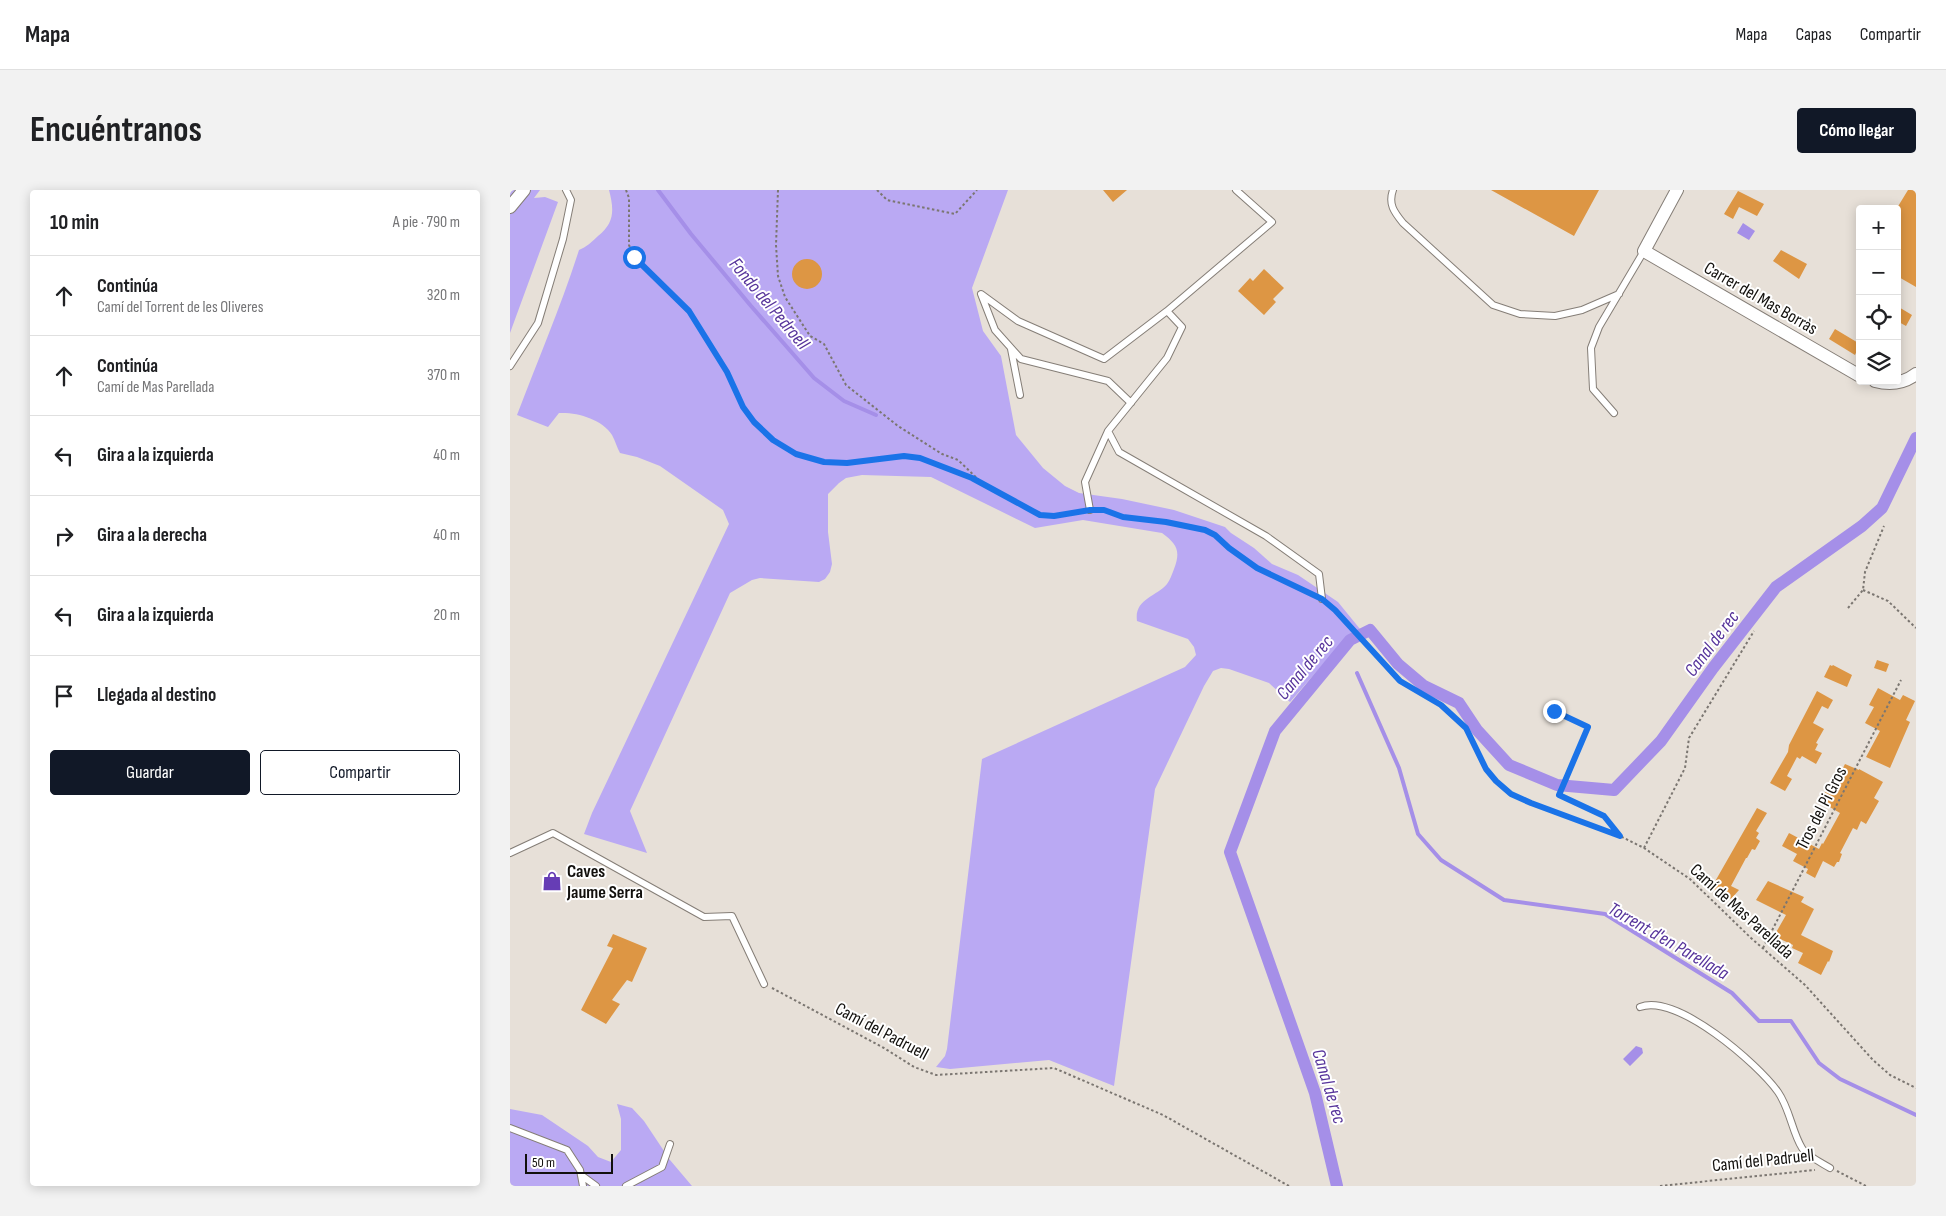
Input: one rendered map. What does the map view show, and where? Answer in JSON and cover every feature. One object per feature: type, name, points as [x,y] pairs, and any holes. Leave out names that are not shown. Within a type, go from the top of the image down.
[{"type":"street","points":[[510,207],[524,190]]},
{"type":"street","points":[[1644,250],[1677,190]]},
{"type":"street","name":"Carrer del Mas Borràs","points":[[1644,250],[1856,374]]},
{"type":"street","points":[[1901,382],[1916,374]]},
{"type":"lane","points":[[510,366],[538,323],[563,239],[571,200],[566,190]]},
{"type":"lane","points":[[1131,404],[1108,381],[1022,359],[995,330],[981,294],[1018,321],[1104,359],[1167,311],[1272,222],[1236,190]]},
{"type":"lane","points":[[1393,190],[1390,197],[1392,210],[1403,223],[1493,305],[1520,314],[1555,316],[1582,310],[1619,294]]},
{"type":"lane","points":[[1614,413],[1594,389],[1591,348],[1600,327],[1644,250]]},
{"type":"lane","points":[[1090,510],[1085,482],[1108,431],[1167,358],[1182,327],[1167,311]]},
{"type":"lane","points":[[1011,347],[1020,395]]},
{"type":"lane","points":[[1108,431],[1119,452],[1266,536],[1319,574],[1322,599]]},
{"type":"lane","points":[[510,854],[554,833],[704,917],[732,916],[764,984]]},
{"type":"lane","points":[[1640,1007],[1648,1004],[1678,1011],[1718,1034],[1750,1062],[1779,1093],[1803,1150],[1830,1168]]},
{"type":"lane","points":[[510,1128],[567,1150],[580,1170],[583,1186]]},
{"type":"lane","points":[[626,1186],[662,1167],[670,1144]]},
{"type":"lane","points":[[581,1175],[596,1186]]},
{"type":"path","points":[[626,190],[629,198],[629,245],[634,257],[689,311],[727,372],[743,407],[754,422],[773,440],[796,454],[824,462],[847,463],[904,456],[920,458],[985,485]]},
{"type":"path","points":[[778,190],[776,245],[778,276],[785,297],[810,336],[824,344],[846,385],[898,426],[942,454],[958,460],[985,485]]},
{"type":"path","points":[[876,190],[887,200],[955,214],[977,190]]},
{"type":"path","name":"Camí de Mas Parellada","points":[[985,485],[1040,515],[1054,516],[1090,510],[1104,510],[1123,517],[1166,522],[1205,530],[1215,535],[1229,548],[1257,568],[1322,599],[1335,610],[1400,681],[1441,705],[1466,728],[1486,769],[1511,794],[1620,836],[1644,848],[1690,879],[1805,985],[1874,1060],[1890,1074],[1916,1088]]},
{"type":"path","points":[[1848,608],[1863,590],[1865,572],[1884,526]]},
{"type":"path","points":[[1863,590],[1888,601],[1916,628]]},
{"type":"path","points":[[1644,848],[1686,768],[1690,738],[1754,631]]},
{"type":"path","name":"Tros del Pi Gros","points":[[1763,948],[1901,680]]},
{"type":"path","points":[[1554,711],[1588,727],[1559,795],[1604,816],[1620,836]]},
{"type":"path","name":"Camí del Padruell","points":[[764,984],[884,1048],[914,1068],[936,1075],[1054,1068],[1163,1114],[1289,1186]]},
{"type":"path","name":"Camí del Padruell","points":[[1660,1186],[1830,1168],[1866,1186]]},
{"type":"shaded area","points":[[510,190],[540,190],[534,198],[545,197],[558,202],[510,333]]},
{"type":"shaded area","points":[[609,190],[1008,190],[972,288],[983,331],[1001,356],[1016,435],[1043,468],[1065,486],[1079,493],[1122,499],[1174,510],[1225,527],[1272,564],[1298,575],[1338,602],[1360,629],[1331,655],[1290,702],[1269,683],[1229,669],[1221,668],[1213,671],[1204,686],[1155,789],[1114,1086],[1049,1060],[950,1069],[936,1067],[945,1056],[947,1049],[982,759],[1185,667],[1196,655],[1194,647],[1188,639],[1137,621],[1137,614],[1142,603],[1167,584],[1176,563],[1176,548],[1162,533],[1083,520],[1035,528],[931,477],[862,475],[846,478],[828,494],[828,532],[832,564],[830,572],[825,579],[819,582],[760,578],[752,580],[730,593],[630,811],[647,853],[584,834],[592,813],[729,524],[723,510],[660,466],[620,453],[608,429],[596,421],[581,415],[559,413],[548,427],[517,415],[579,250],[589,244],[608,226],[612,215]]},
{"type":"shaded area","points":[[1743,223],[1755,231],[1749,240],[1737,233]]},
{"type":"shaded area","points":[[1636,1046],[1642,1048],[1643,1053],[1630,1066],[1623,1059]]},
{"type":"shaded area","points":[[617,1104],[632,1108],[644,1121],[670,1160],[692,1186],[510,1186],[510,1109],[542,1115],[588,1146],[598,1157],[611,1162],[621,1150],[621,1119]]},
{"type":"building","points":[[1103,190],[1127,190],[1113,202]]},
{"type":"building","points":[[1491,190],[1599,190],[1574,236]]},
{"type":"building","points":[[1908,190],[1916,190],[1916,287],[1901,278],[1901,205],[1899,205]]},
{"type":"building","points":[[1738,191],[1764,204],[1757,216],[1739,207],[1733,219],[1724,214]]},
{"type":"building","points":[[1781,250],[1807,264],[1799,279],[1773,261]]},
{"type":"building","points":[[807,259],[818,263],[822,274],[818,285],[807,289],[796,285],[792,274],[796,263]]},
{"type":"building","points":[[1264,269],[1284,288],[1273,299],[1276,302],[1264,315],[1238,291],[1250,278],[1253,281]]},
{"type":"building","points":[[1901,308],[1912,315],[1906,326],[1901,323]]},
{"type":"building","points":[[1835,329],[1856,342],[1855,355],[1829,339]]},
{"type":"building","points":[[1877,660],[1889,664],[1886,672],[1874,668]]},
{"type":"building","points":[[1830,665],[1852,675],[1847,687],[1824,677]]},
{"type":"building","points":[[1878,688],[1900,700],[1903,695],[1915,701],[1906,720],[1910,722],[1890,768],[1866,757],[1880,731],[1865,723],[1874,707],[1869,705]]},
{"type":"building","points":[[1817,691],[1833,700],[1828,709],[1822,706],[1813,723],[1824,729],[1816,743],[1818,744],[1815,750],[1822,753],[1816,764],[1802,756],[1800,759],[1797,757],[1787,776],[1792,779],[1785,791],[1770,783],[1788,752],[1789,745]]},
{"type":"building","points":[[1845,764],[1883,782],[1874,798],[1879,801],[1866,824],[1861,821],[1857,830],[1853,828],[1840,853],[1842,854],[1839,862],[1834,867],[1823,861],[1815,878],[1806,873],[1808,869],[1793,861],[1797,854],[1782,846],[1789,833],[1819,849],[1823,844],[1840,813],[1821,802],[1827,789],[1831,791]]},
{"type":"building","points":[[1757,808],[1767,813],[1756,831],[1759,833],[1756,838],[1760,841],[1755,850],[1752,849],[1746,858],[1731,886],[1739,890],[1731,899],[1726,894],[1722,899],[1715,891],[1713,885]]},
{"type":"building","points":[[1768,881],[1804,897],[1801,902],[1814,909],[1801,935],[1833,951],[1821,975],[1798,963],[1803,953],[1792,948],[1793,945],[1774,936],[1786,915],[1756,900]]},
{"type":"building","points":[[613,934],[647,948],[632,982],[627,980],[612,1000],[620,1004],[606,1024],[581,1010],[613,948],[607,946]]},
{"type":"waterway","name":"Fondo del Pedroell","points":[[658,190],[691,234],[814,378],[844,401],[876,415]]},
{"type":"waterway","name":"Canal de rec","points":[[1337,1186],[1315,1093],[1230,852],[1275,731],[1350,640],[1370,630],[1398,664],[1424,686],[1459,703],[1477,730],[1509,765],[1557,785],[1614,790],[1661,741],[1713,668],[1776,587],[1862,526],[1882,508],[1916,438]]},
{"type":"waterway","name":"Torrent d'en Parellada","points":[[1357,673],[1399,768],[1418,834],[1441,860],[1504,900],[1605,914],[1732,993],[1759,1021],[1791,1021],[1819,1063],[1840,1079],[1916,1115]]},
{"type":"place","name":"Caves Jaume Serra","points":[[552,881]]},
{"type":"route","points":[[634,257],[689,311],[727,372],[743,407],[754,422],[773,440],[796,454],[824,462],[847,463],[904,456],[920,458],[972,478],[1040,515],[1054,516],[1090,510],[1104,510],[1123,517],[1166,522],[1205,530],[1215,535],[1229,548],[1257,568],[1302,588],[1322,599],[1335,610],[1400,681],[1441,705],[1466,728],[1486,769],[1511,794],[1620,836],[1604,816],[1559,795],[1588,727],[1554,711]]}]
